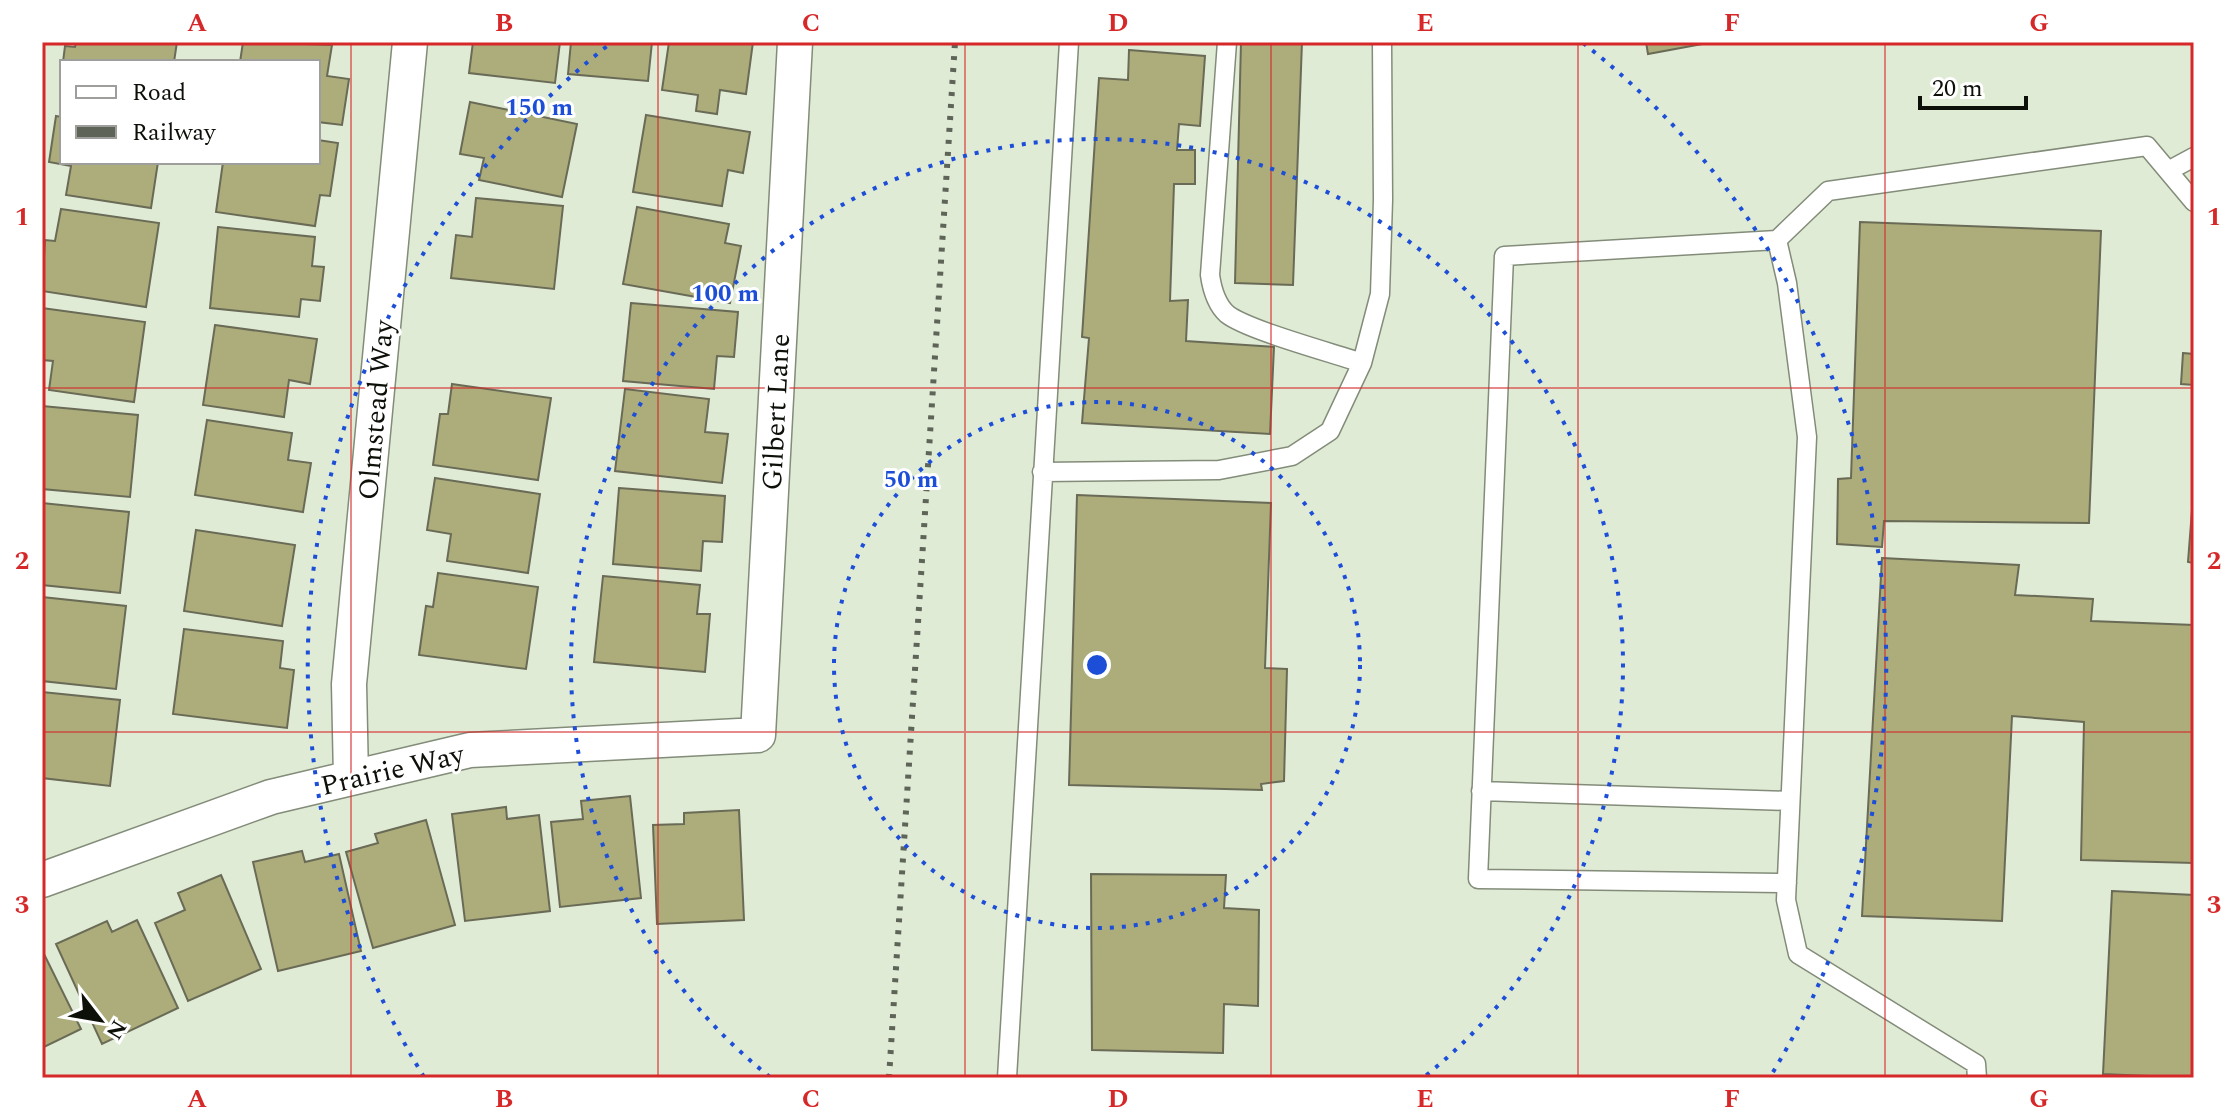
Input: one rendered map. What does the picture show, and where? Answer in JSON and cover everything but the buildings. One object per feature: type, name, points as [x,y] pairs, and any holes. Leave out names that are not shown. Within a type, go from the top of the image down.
[{"type":"street","name":"Olmstead Way","points":[[351,778],[349,684],[410,42]]},
{"type":"street","name":"Gilbert Lane","points":[[758,735],[795,42]]},
{"type":"street","name":"Prairie Way","points":[[42,880],[271,797],[470,750],[758,735]]},
{"type":"lane","points":[[1007,1078],[1069,42]]},
{"type":"lane","points":[[1227,42],[1210,275],[1213,291],[1227,314],[1248,325],[1362,363]]},
{"type":"lane","points":[[1042,472],[1219,470],[1292,456],[1330,431],[1362,363],[1380,294],[1382,42]]},
{"type":"lane","points":[[1787,883],[1478,879],[1504,256],[1777,240],[1828,191],[2147,146],[2194,202]]},
{"type":"lane","points":[[2168,171],[2194,157]]},
{"type":"lane","points":[[1777,240],[1787,283],[1807,437],[1786,900],[1798,954],[1976,1064],[1977,1078]]},
{"type":"lane","points":[[1481,791],[1790,801]]},
{"type":"railway","points":[[889,1078],[955,42]]}]
